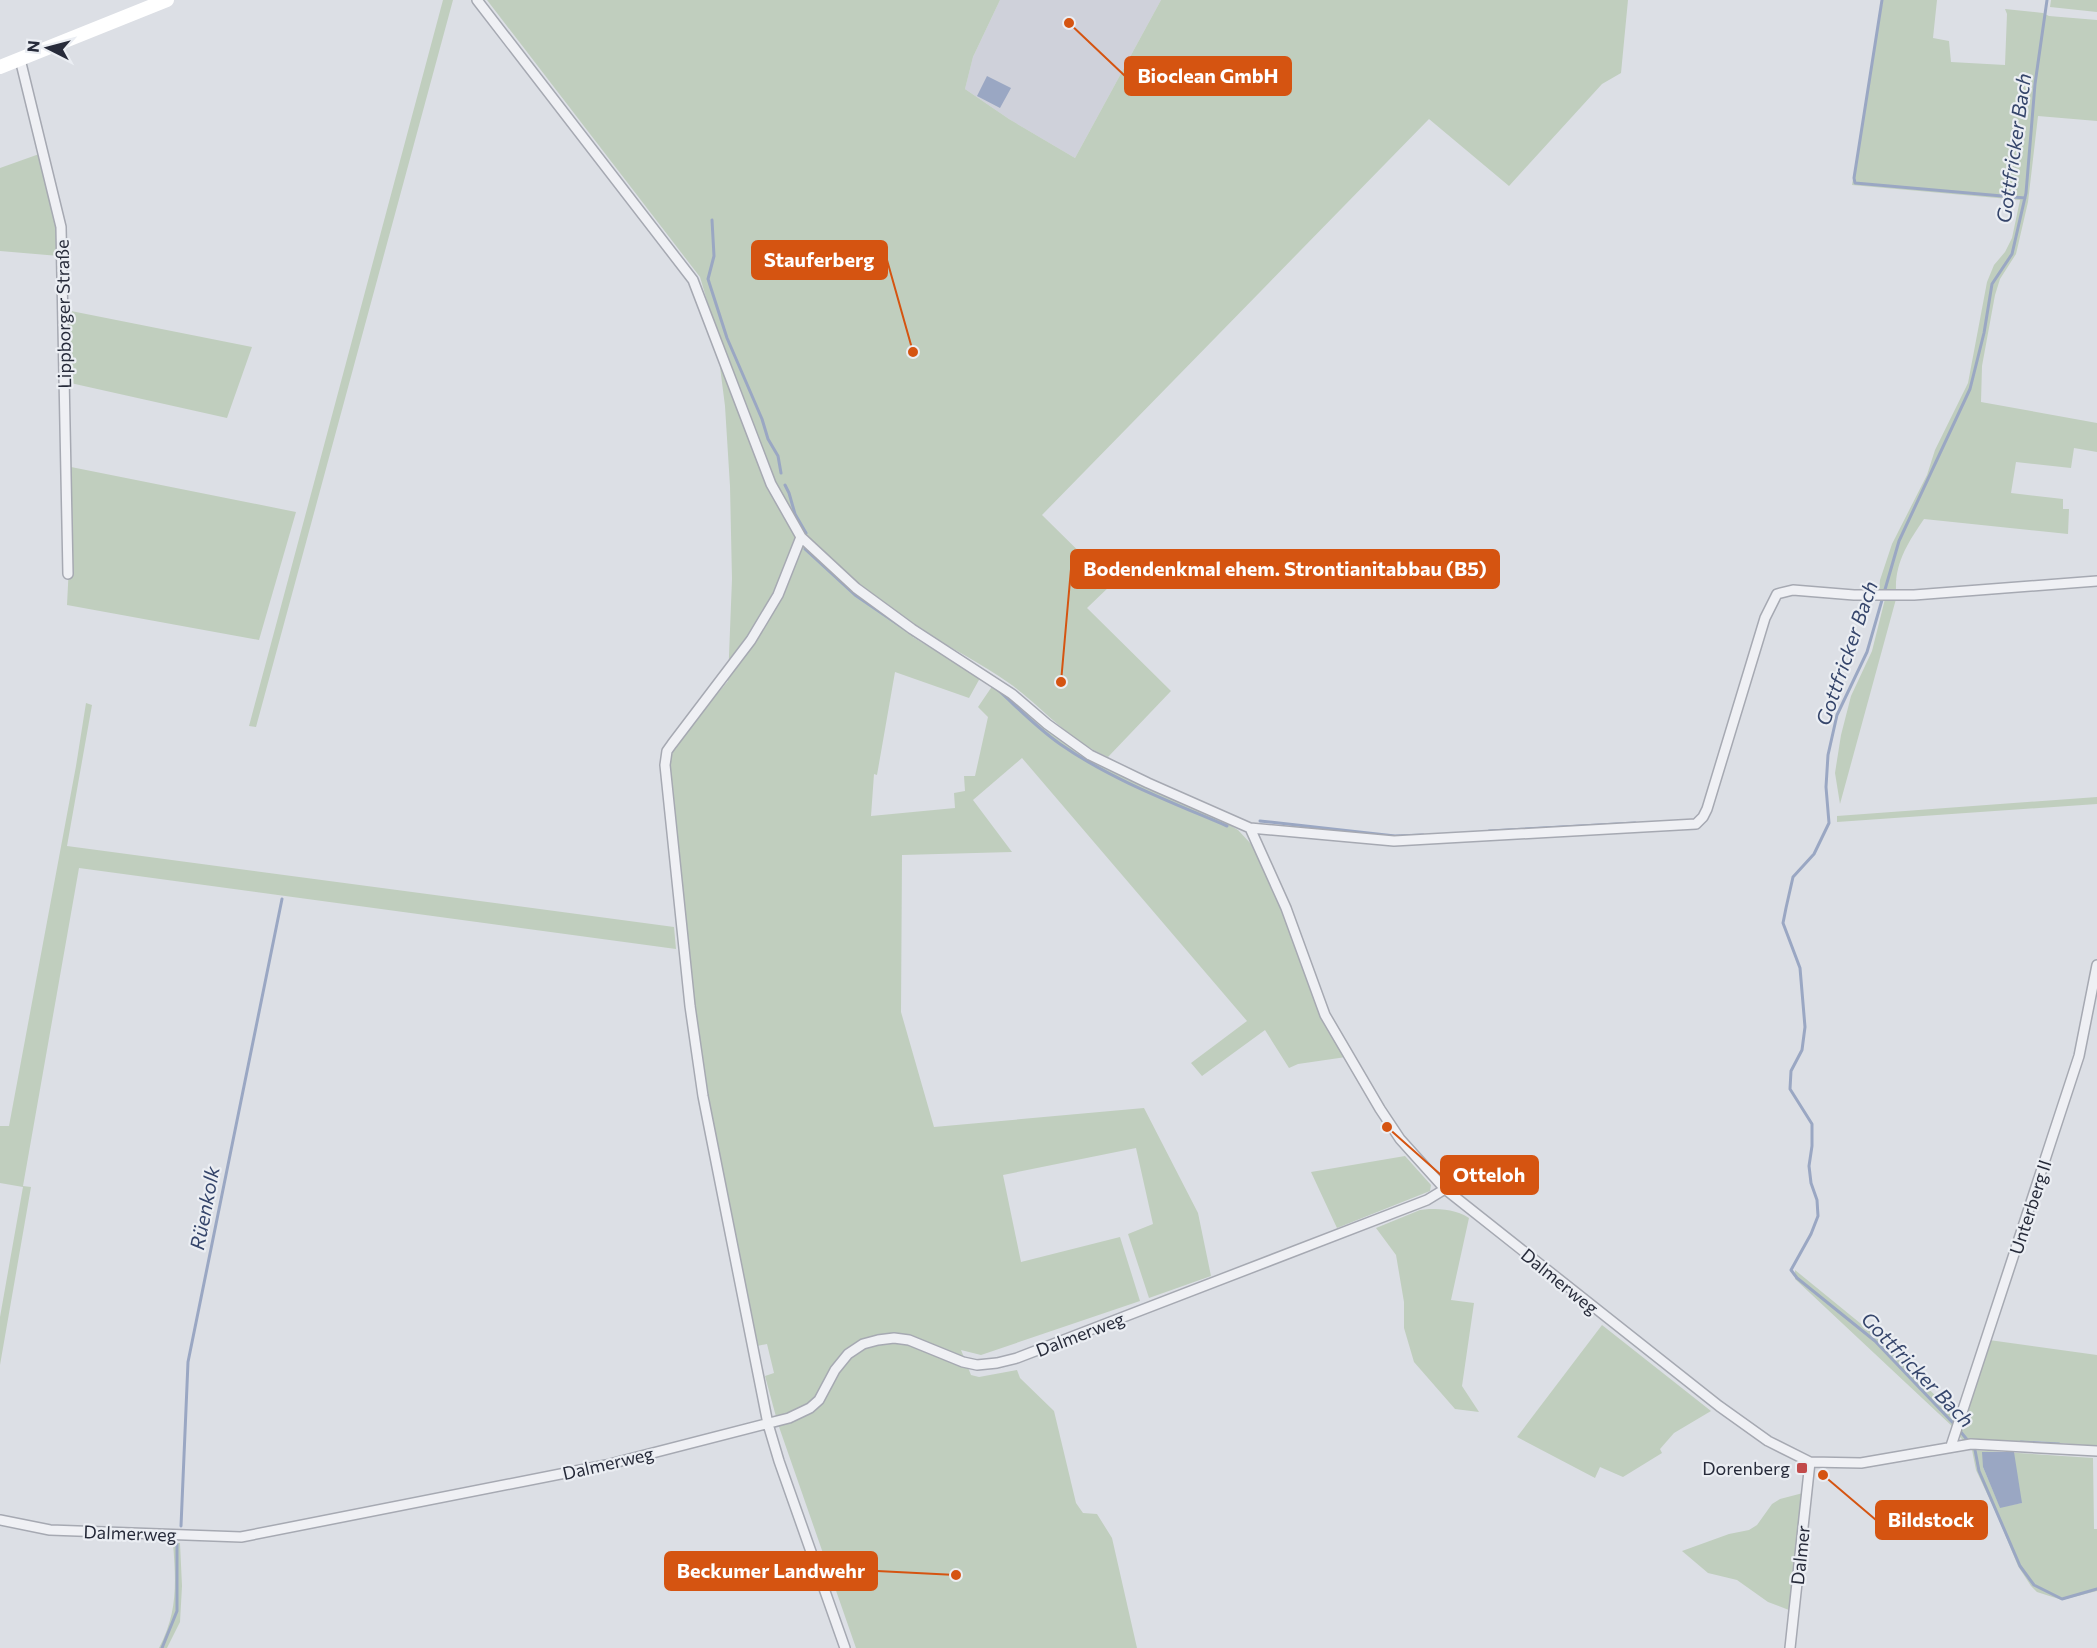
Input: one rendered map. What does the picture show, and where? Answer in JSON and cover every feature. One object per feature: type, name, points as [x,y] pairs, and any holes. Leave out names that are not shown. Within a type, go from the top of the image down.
[{"type":"street","points":[[0,67],[167,0]]},
{"type":"street","points":[[477,0],[693,280],[771,484],[801,537],[856,588],[912,629],[1012,694],[1047,724],[1090,754],[1148,783],[1250,828],[1394,841],[1696,824],[1707,809],[1765,618],[1776,594],[1793,590],[1854,595],[1914,594],[2097,581]]},
{"type":"street","name":"Lippborger Straße","points":[[20,59],[61,227],[68,574]]},
{"type":"street","points":[[801,537],[778,595],[751,640],[672,744],[665,765],[689,995],[703,1096],[768,1424],[845,1648]]},
{"type":"street","points":[[1250,828],[1286,908],[1325,1015],[1390,1126],[1419,1162],[1445,1189]]},
{"type":"street","name":"Unterberg II","points":[[1951,1446],[2079,1056],[2097,965]]},
{"type":"street","name":"Dalmerweg","points":[[0,1520],[50,1530],[241,1537],[606,1465],[768,1424],[810,1408],[819,1400],[841,1362],[863,1344],[894,1338],[909,1340],[963,1362],[977,1365],[1017,1358],[1427,1200],[1445,1189],[1719,1406],[1768,1441],[1810,1462],[1861,1463],[1908,1456],[1951,1446],[1982,1444],[2097,1451]]},
{"type":"street","name":"Dalmer","points":[[1790,1648],[1810,1462]]},
{"type":"shaded area","points":[[1000,0],[1161,0],[1075,158],[1009,119],[965,89],[973,57]]},
{"type":"green space","points":[[443,0],[453,0],[256,727],[249,726]]},
{"type":"green space","points":[[487,0],[1000,0],[973,57],[965,89],[1009,119],[1075,158],[1161,0],[1628,0],[1621,73],[1602,84],[1509,186],[1429,119],[1042,515],[1112,584],[1087,608],[1171,691],[1108,757],[1093,750],[1067,732],[1009,683],[923,631],[913,637],[980,678],[969,698],[895,672],[877,775],[874,774],[871,816],[955,808],[954,793],[965,791],[964,776],[975,776],[988,717],[978,707],[993,685],[1011,697],[1038,724],[1088,757],[1220,819],[1238,830],[1252,845],[1261,861],[1278,898],[1315,1002],[1346,1057],[1298,1064],[1289,1068],[1265,1030],[1202,1076],[1191,1063],[1247,1021],[1022,758],[973,800],[1012,852],[902,855],[901,1012],[934,1127],[1144,1108],[1198,1213],[1211,1276],[1149,1298],[1128,1234],[1153,1224],[1136,1148],[1003,1175],[1021,1262],[1120,1237],[1140,1301],[981,1355],[961,1350],[971,1375],[979,1377],[1017,1370],[1020,1378],[1054,1411],[1076,1503],[1083,1513],[1097,1514],[1112,1538],[1137,1648],[856,1648],[778,1424],[765,1376],[774,1373],[767,1344],[757,1346],[705,1096],[669,765],[675,745],[728,681],[732,579],[730,486],[725,406],[715,328],[700,277]]},
{"type":"green space","points":[[1883,0],[1937,0],[1933,38],[1949,41],[1951,62],[2005,65],[2007,14],[2005,9],[2097,20],[2097,121],[2038,116],[2028,202],[2016,254],[2000,279],[1995,295],[1982,366],[1981,402],[2097,423],[2097,452],[2074,448],[2071,468],[2016,462],[2011,493],[2063,499],[2063,509],[2069,509],[2068,534],[1924,519],[1900,561],[1896,590],[1879,591],[1880,580],[1892,544],[1927,475],[1935,450],[1968,383],[1987,282],[1994,265],[2005,252],[2012,238],[2020,200],[1852,185]]},
{"type":"green space","points":[[2051,0],[2097,0],[2097,12],[2050,7]]},
{"type":"green space","points":[[42,153],[59,227],[59,256],[0,251],[0,168]]},
{"type":"green space","points":[[66,310],[252,347],[227,418],[66,382]]},
{"type":"green space","points":[[66,466],[296,512],[259,640],[67,605],[69,565]]},
{"type":"green space","points":[[1885,599],[1896,599],[1840,804],[1835,773],[1841,735],[1851,696],[1872,651]]},
{"type":"green space","points":[[86,703],[92,705],[67,846],[674,927],[676,949],[79,868],[23,1186],[31,1187],[0,1365],[0,1317],[23,1187],[0,1183],[0,1126],[9,1126]]},
{"type":"green space","points":[[2097,797],[2097,804],[1837,822],[1837,816]]},
{"type":"green space","points":[[1405,1156],[1431,1185],[1430,1191],[1337,1228],[1311,1172]]},
{"type":"green space","points":[[1420,1210],[1450,1210],[1469,1218],[1451,1300],[1474,1303],[1462,1386],[1479,1412],[1455,1409],[1414,1362],[1404,1328],[1404,1302],[1396,1255],[1376,1228]]},
{"type":"green space","points":[[1795,1270],[1871,1332],[1955,1415],[1954,1428],[1795,1279]]},
{"type":"green space","points":[[1602,1325],[1711,1411],[1674,1433],[1660,1449],[1662,1453],[1623,1477],[1600,1467],[1595,1478],[1517,1437]]},
{"type":"green space","points":[[1989,1340],[2097,1355],[2097,1446],[2035,1441],[1965,1442],[1959,1436]]},
{"type":"green space","points":[[1972,1450],[2093,1458],[2094,1529],[2097,1529],[2097,1591],[2062,1600],[2037,1592],[2031,1586],[2018,1566],[1976,1470]],"holes":[[[1983,1467],[2022,1503],[2000,1507]]]},
{"type":"green space","points":[[1803,1493],[1789,1610],[1768,1602],[1737,1580],[1708,1573],[1682,1551],[1729,1534],[1749,1530],[1757,1525],[1772,1504],[1780,1499]]},
{"type":"green space","points":[[173,1543],[180,1543],[182,1586],[180,1622],[167,1648],[159,1648],[173,1609],[175,1571]]},
{"type":"water","points":[[987,76],[1011,88],[1000,108],[977,96]]},
{"type":"water","points":[[1982,1452],[2014,1452],[2022,1503],[2000,1508],[1983,1467]]},
{"type":"waterway","points":[[1882,0],[1855,183],[2025,198]]},
{"type":"waterway","name":"Gottfricker Bach","points":[[1955,1425],[1875,1341],[1797,1278],[1791,1270],[1818,1216],[1817,1200],[1811,1183],[1809,1166],[1812,1124],[1790,1089],[1791,1071],[1802,1050],[1805,1027],[1800,968],[1783,923],[1793,877],[1814,854],[1829,823],[1826,787],[1828,755],[1837,715],[1867,652],[1899,541],[1970,389],[1984,333],[1992,284],[2012,254],[2026,193],[2035,84],[2047,0]]},
{"type":"waterway","points":[[712,220],[714,256],[708,279],[727,338],[762,419],[768,439],[778,456],[781,473]]},
{"type":"waterway","points":[[785,485],[795,514],[806,533]]},
{"type":"waterway","points":[[805,549],[855,595],[918,638]]},
{"type":"waterway","points":[[997,689],[1043,731],[1079,757],[1141,789],[1227,826]]},
{"type":"waterway","points":[[1260,821],[1395,836],[1423,835]]},
{"type":"waterway","points":[[1489,831],[1635,823]]},
{"type":"waterway","name":"Rüenkolk","points":[[181,1526],[188,1362],[282,899]]},
{"type":"waterway","name":"Gottfricker Bach","points":[[1960,1431],[1969,1442]]},
{"type":"waterway","points":[[2021,1442],[2059,1444]]},
{"type":"waterway","name":"Gottfricker Bach","points":[[1973,1447],[1979,1471],[2020,1566],[2034,1585],[2062,1599],[2097,1589]]},
{"type":"waterway","name":"Rüenkolk","points":[[162,1648],[177,1611],[177,1544]]},
{"type":"place","name":"Bioclean GmbH","points":[[1069,23]]},
{"type":"place","name":"Stauferberg","points":[[913,352]]},
{"type":"place","name":"Bodendenkmal ehem. Strontianitabbau (B5)","points":[[1061,682]]},
{"type":"place","name":"Otteloh","points":[[1387,1127]]},
{"type":"place","name":"Dorenberg","points":[[1802,1468]]},
{"type":"place","name":"Bildstock","points":[[1823,1475]]},
{"type":"place","name":"Beckumer Landwehr","points":[[956,1575]]}]
